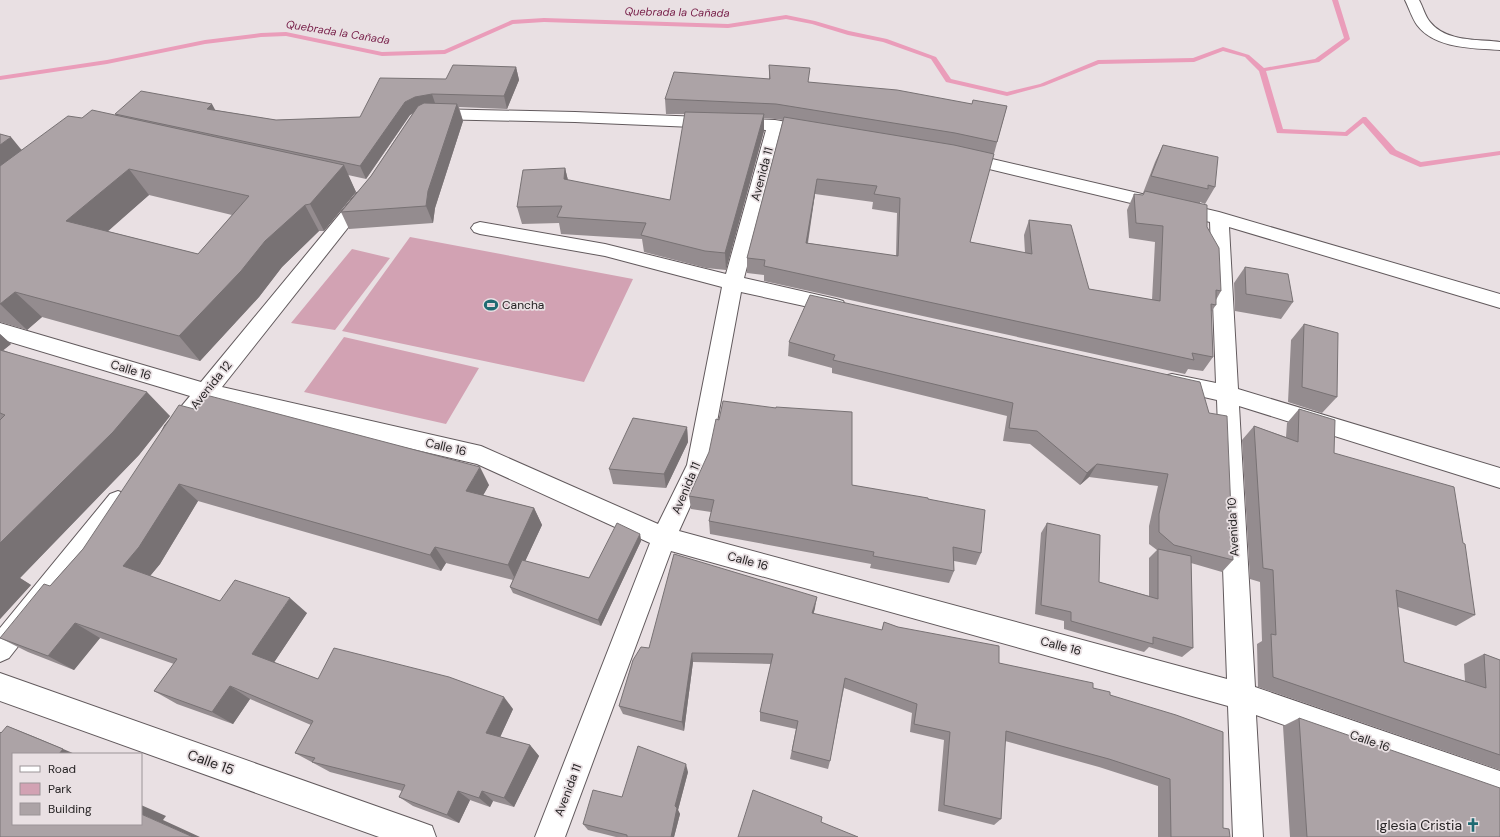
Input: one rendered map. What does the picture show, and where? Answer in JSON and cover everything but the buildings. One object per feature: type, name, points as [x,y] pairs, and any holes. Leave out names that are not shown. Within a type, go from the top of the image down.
[{"type":"street","points":[[1412,0],[1424,24],[1437,34],[1453,40],[1500,46]]},
{"type":"street","points":[[418,119],[426,114],[436,113],[775,125],[828,134]]},
{"type":"street","name":"Avenida 11","points":[[550,837],[664,538],[698,465],[733,283],[775,125]]},
{"type":"street","points":[[943,153],[1219,218],[1500,301]]},
{"type":"street","name":"Avenida 12","points":[[161,447],[367,184]]},
{"type":"street","name":"Avenida 10","points":[[1219,218],[1248,837]]},
{"type":"street","points":[[480,228],[605,250],[733,283],[856,311]]},
{"type":"street","name":"Calle 16","points":[[0,331],[205,392],[481,455],[664,538],[1241,696],[1500,786]]},
{"type":"street","points":[[1157,379],[1227,394],[1500,478]]},
{"type":"street","points":[[0,649],[132,484]]},
{"type":"street","name":"Calle 15","points":[[0,687],[421,837]]},
{"type":"green space","name":"Cancha","points":[[410,237],[633,279],[584,382],[342,331]]},
{"type":"green space","points":[[352,249],[390,258],[335,330],[291,323]]},
{"type":"green space","points":[[344,337],[479,368],[446,424],[304,392]]},
{"type":"waterway","points":[[1262,70],[1317,61],[1347,39],[1335,0]]},
{"type":"waterway","name":"Quebrada la Cañada","points":[[0,78],[107,62],[205,42],[261,35],[286,34],[382,54],[445,52],[512,22],[544,20],[728,26],[786,17],[813,22],[848,33],[885,40],[934,58],[948,81],[1007,94],[1042,85],[1098,62],[1194,60],[1223,49],[1247,56],[1262,70]]},
{"type":"waterway","name":"Quebrada la Cañada","points":[[1262,70],[1280,131],[1347,134],[1363,119],[1393,152],[1420,165],[1500,153]]},
{"type":"place","name":"Cancha","points":[[491,305]]},
{"type":"place","name":"Iglesia Cristia","points":[[1473,825]]}]
